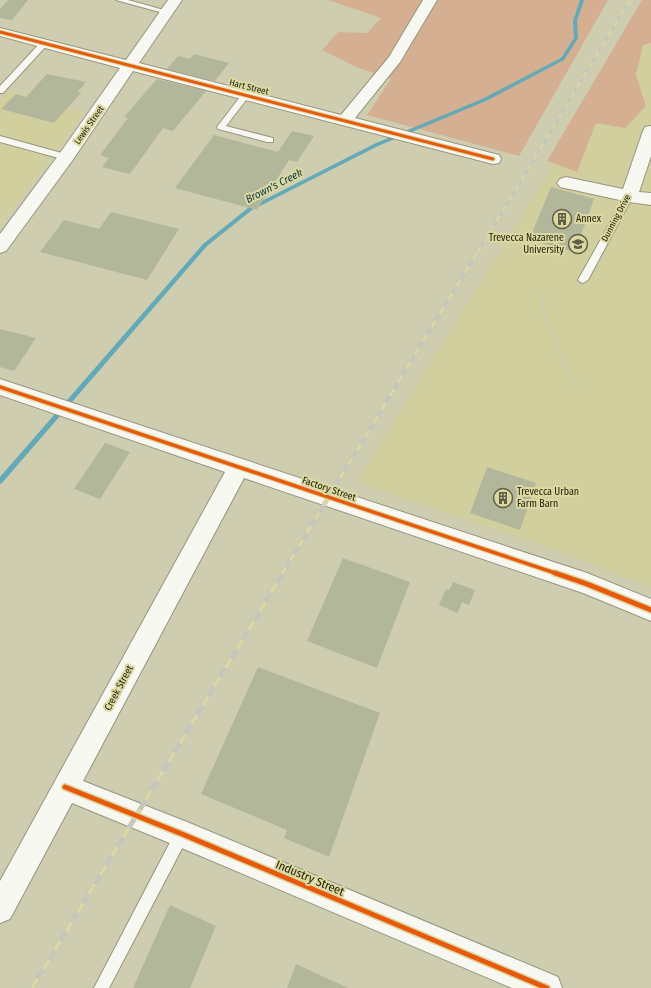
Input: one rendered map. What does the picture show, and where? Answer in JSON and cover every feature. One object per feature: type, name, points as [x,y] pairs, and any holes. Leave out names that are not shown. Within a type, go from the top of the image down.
[{"type":"street","points":[[345,120],[395,59],[430,0]]},
{"type":"street","name":"Lewis Street","points":[[0,247],[131,66],[171,6]]},
{"type":"street","name":"Hart Street","points":[[0,32],[493,159]]},
{"type":"street","name":"Dunning Drive","points":[[629,196],[651,131]]},
{"type":"street","points":[[566,183],[651,199]]},
{"type":"street","name":"Factory Street","points":[[5,389],[587,584],[651,610]]},
{"type":"street","name":"Creek Street","points":[[0,909],[239,467]]},
{"type":"street","name":"Industry Street","points":[[65,787],[182,834],[547,988]]},
{"type":"lane","points":[[120,0],[171,6]]},
{"type":"lane","points":[[0,91],[44,44]]},
{"type":"lane","points":[[246,95],[221,126],[270,140]]},
{"type":"lane","points":[[0,139],[66,156]]},
{"type":"lane","name":"Dunning Drive","points":[[583,280],[629,196]]},
{"type":"lane","points":[[101,988],[182,834]]},
{"type":"path","points":[[545,293],[542,302],[557,347],[577,386]]},
{"type":"shaded area","points":[[328,0],[608,0],[519,156],[367,115],[391,79],[356,67],[322,50],[338,32],[367,33],[381,18]]},
{"type":"shaded area","points":[[642,0],[651,0],[651,43],[643,45],[636,75],[646,106],[625,128],[596,123],[577,172],[547,161]]},
{"type":"shaded area","name":"Trevecca Nazarene University","points":[[651,7],[651,587],[563,553],[357,482]]},
{"type":"shaded area","points":[[8,90],[85,112],[0,225],[0,99]]},
{"type":"building","points":[[8,0],[28,0],[12,20],[0,18],[0,9]]},
{"type":"building","points":[[194,54],[229,63],[215,81],[167,69],[178,56],[190,59]]},
{"type":"building","points":[[47,74],[86,82],[78,92],[81,93],[54,123],[1,109],[16,94],[26,97]]},
{"type":"building","points":[[157,79],[206,91],[173,131],[163,128],[130,174],[102,167],[109,158],[100,155],[128,118],[124,117]]},
{"type":"building","points":[[292,131],[314,136],[297,162],[289,160],[257,210],[175,188],[214,135],[278,152]]},
{"type":"building","name":"Annex","points":[[551,187],[594,199],[575,252],[529,240]]},
{"type":"building","points":[[111,212],[179,229],[147,280],[40,252],[64,220],[99,229]]},
{"type":"building","points":[[0,329],[36,338],[14,371],[0,367]]},
{"type":"building","points":[[105,443],[130,452],[100,499],[74,489]]},
{"type":"building","name":"Trevecca Urban Farm Barn","points":[[487,467],[536,483],[520,530],[470,513]]},
{"type":"building","points":[[343,558],[410,582],[377,668],[307,641]]},
{"type":"building","points":[[453,582],[475,590],[469,605],[462,602],[458,613],[439,605],[446,589],[449,590]]},
{"type":"building","points":[[258,667],[380,713],[329,857],[284,838],[287,830],[201,794]]},
{"type":"building","points":[[170,905],[216,926],[190,988],[133,988]]},
{"type":"building","points":[[296,964],[348,988],[287,988]]},
{"type":"waterway","name":"Brown's Creek","points":[[0,481],[205,245],[250,209],[376,145],[484,100],[563,59],[576,38],[575,21],[582,0]]},
{"type":"railway","points":[[478,252],[630,0]]},
{"type":"railway","points":[[282,574],[478,251]]},
{"type":"railway","points":[[32,988],[283,573]]},
{"type":"cycle path","points":[[0,32],[493,159]]},
{"type":"cycle path","points":[[0,387],[587,584],[651,610]]},
{"type":"cycle path","points":[[65,787],[182,834],[547,988]]},
{"type":"place","name":"Annex","points":[[562,219]]},
{"type":"place","name":"Trevecca Nazarene University","points":[[578,244]]},
{"type":"place","name":"Trevecca Urban Farm Barn","points":[[503,498]]}]
